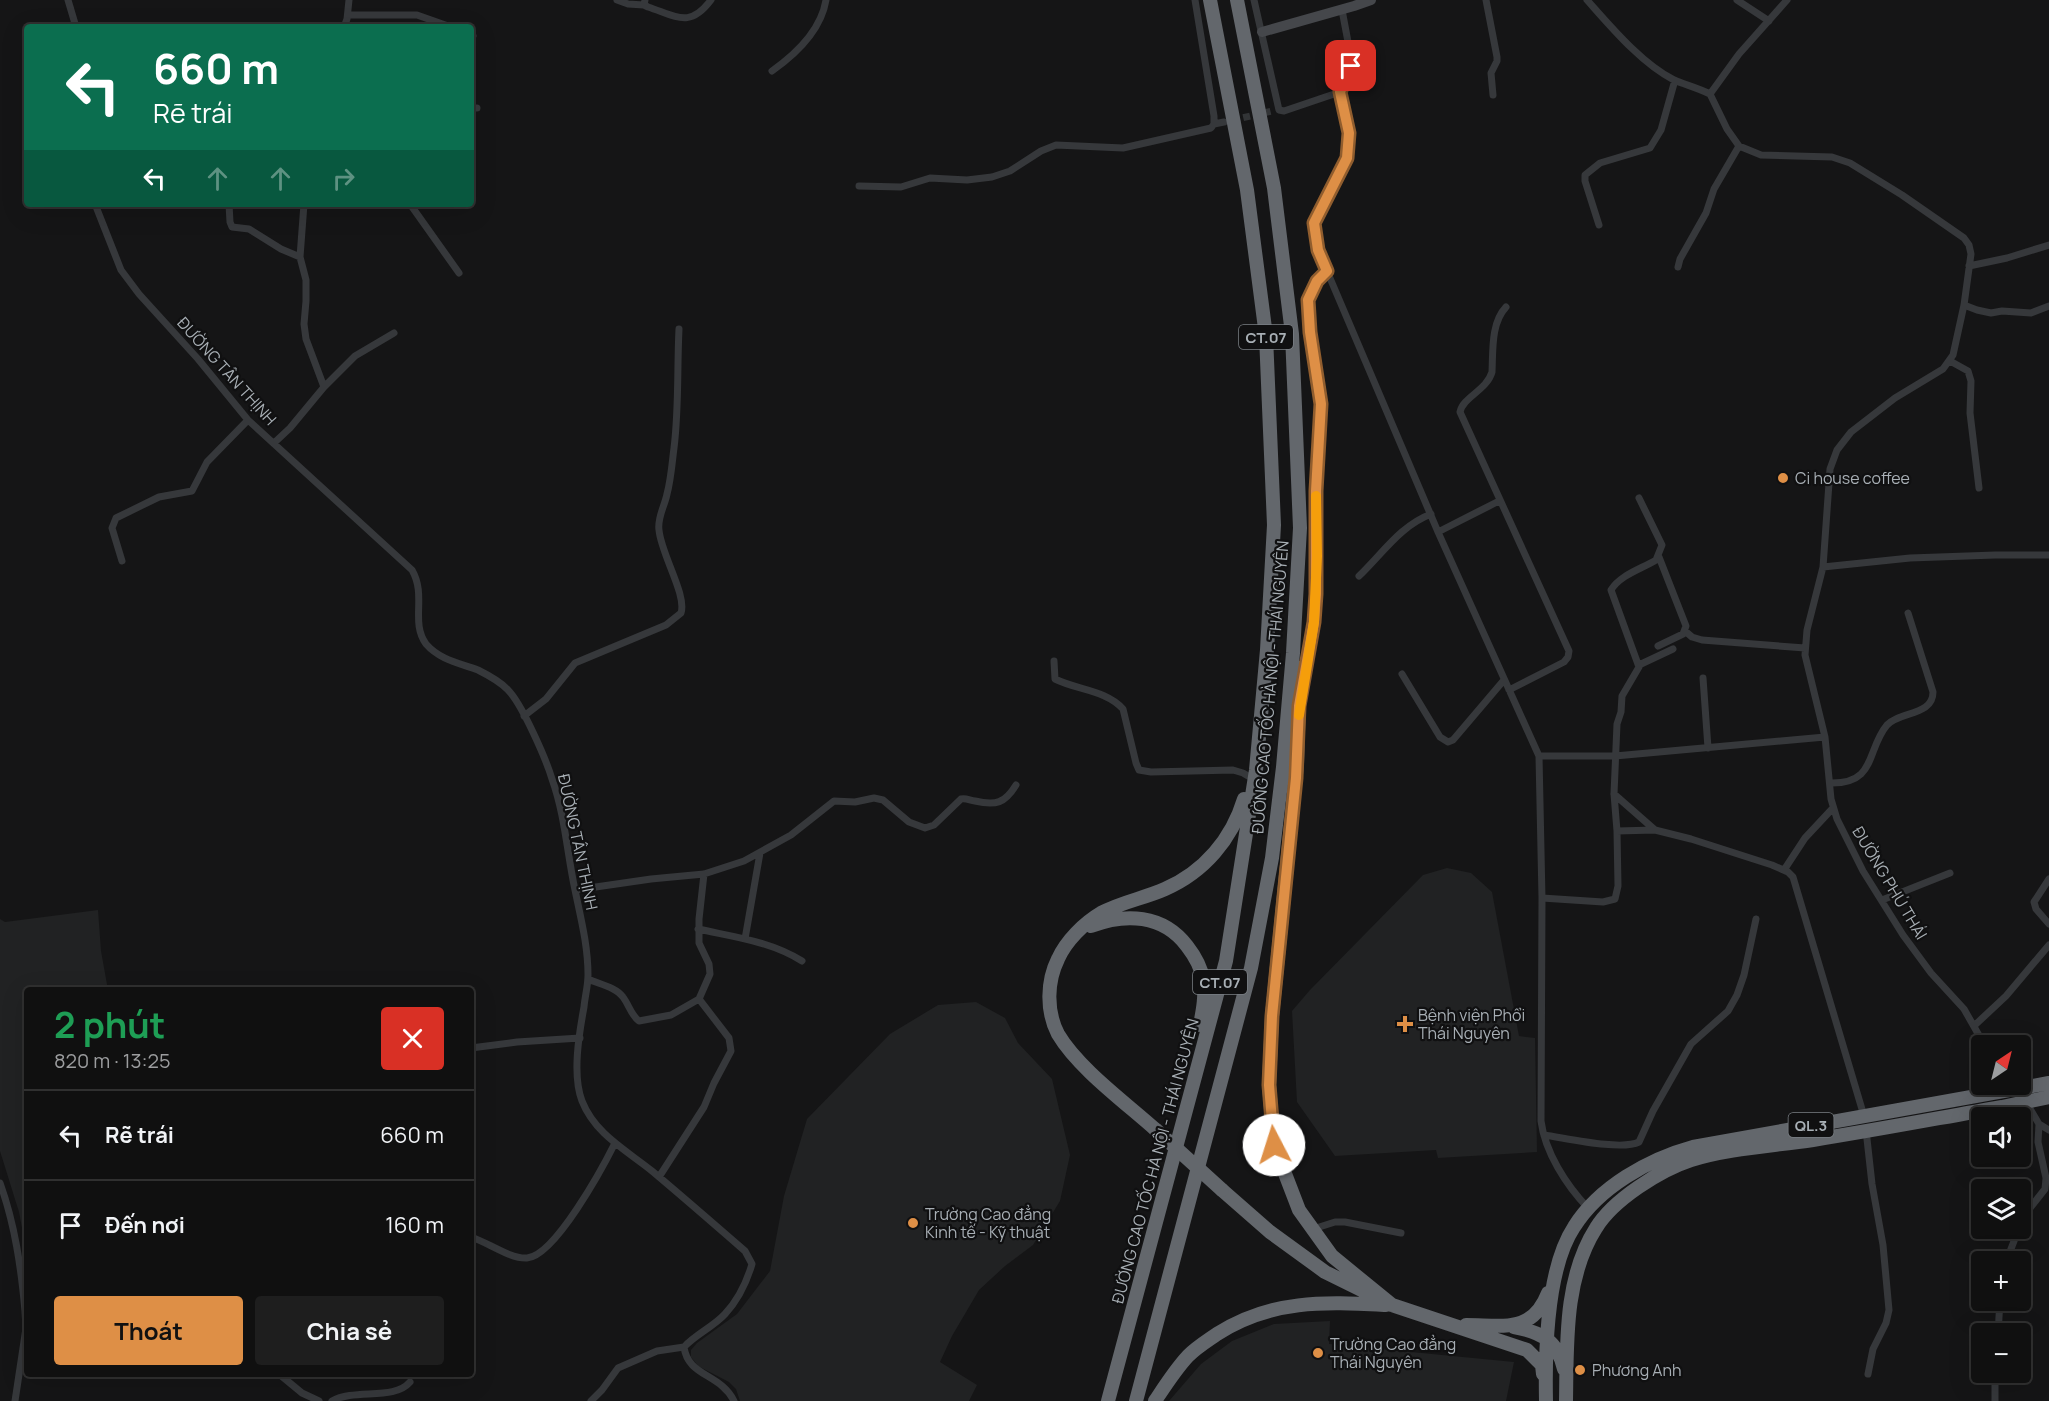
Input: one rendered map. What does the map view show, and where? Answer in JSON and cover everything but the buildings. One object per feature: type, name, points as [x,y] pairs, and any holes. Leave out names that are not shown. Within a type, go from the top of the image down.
[{"type":"highway","name":"ĐƯỜNG CAO TỐC HÀ NỘI - THÁI NGUYÊN","points":[[1108,1401],[1226,961],[1256,770],[1267,650],[1274,525],[1266,336],[1247,190],[1210,0]]},
{"type":"highway","name":"ĐƯỜNG CAO TỐC HÀ NỘI - THÁI NGUYÊN","points":[[1136,1401],[1251,968],[1272,858],[1293,653],[1300,528],[1292,334],[1274,188],[1237,0]]},
{"type":"highway","points":[[1300,528],[1301,653],[1296,774],[1272,1016],[1269,1085],[1274,1145],[1299,1210],[1332,1256],[1392,1305]]},
{"type":"highway","points":[[1267,650],[1256,696],[1246,794],[1239,817],[1223,844],[1195,872],[1166,889],[1101,913],[1077,932],[1062,950],[1050,974],[1049,1004],[1058,1033],[1078,1059],[1270,1232],[1326,1272],[1392,1305],[1527,1350],[1542,1365],[1546,1385]]},
{"type":"highway","points":[[1077,932],[1105,921],[1123,918],[1143,918],[1162,924],[1185,943],[1194,956],[1203,978],[1204,1003],[1200,1028],[1158,1185],[1134,1306]]},
{"type":"highway","name":"QL.3","points":[[2031,1085],[2049,1083]]},
{"type":"highway","name":"QL.3","points":[[1546,1401],[1549,1314],[1557,1272],[1570,1233],[1588,1208],[1635,1172],[1659,1158],[1678,1151],[1740,1137],[1971,1095]]},
{"type":"highway","points":[[2008,1095],[2012,1105]]},
{"type":"highway","name":"QL.3","points":[[1566,1394],[1568,1336],[1573,1294],[1583,1254],[1595,1228],[1603,1218],[1645,1183],[1692,1159],[2049,1097]]},
{"type":"highway","points":[[1588,1208],[1603,1218]]},
{"type":"highway","points":[[1456,1325],[1526,1323],[1534,1317],[1547,1297],[1557,1272]]},
{"type":"highway","points":[[1504,1343],[1532,1345],[1547,1338],[1556,1328],[1573,1294]]},
{"type":"highway","points":[[1155,1401],[1199,1346],[1239,1321],[1288,1305],[1312,1303],[1392,1305]]},
{"type":"highway","points":[[1506,1325],[1523,1328],[1547,1338],[1554,1344],[1563,1365],[1566,1394]]},
{"type":"street","points":[[68,0],[75,24]]},
{"type":"street","points":[[345,24],[349,0]]},
{"type":"street","points":[[617,0],[628,4],[644,2],[688,19],[704,10],[711,0]]},
{"type":"street","points":[[772,71],[803,45],[816,28],[824,13],[826,0]]},
{"type":"street","points":[[1195,0],[1214,124]]},
{"type":"street","points":[[1254,0],[1262,32],[1275,110],[1284,111],[1340,92]]},
{"type":"street","points":[[1262,32],[1371,0]]},
{"type":"street","points":[[1486,0],[1497,57],[1491,73],[1493,95]]},
{"type":"street","points":[[1587,0],[1607,23],[1660,71],[1675,80],[1710,94],[1727,129],[1739,146],[1761,155],[1832,157],[1850,163],[1902,195],[1964,238],[1970,245],[1965,305],[1950,360],[1968,371],[1971,381],[1970,413],[1979,488]]},
{"type":"street","points":[[1737,0],[1769,21]]},
{"type":"street","points":[[1710,94],[1739,54],[1787,0]]},
{"type":"street","points":[[1342,10],[1352,63],[1340,92],[1349,133],[1347,158],[1314,223],[1318,250],[1438,532],[1539,756],[1542,898],[1540,1104],[1544,1135],[1552,1154],[1568,1182],[1588,1208]]},
{"type":"street","points":[[348,15],[417,15],[442,24]]},
{"type":"street","points":[[1599,225],[1585,175],[1599,163],[1650,148],[1660,130],[1675,80]]},
{"type":"street","points":[[860,186],[901,188],[930,178],[967,180],[992,177],[1011,171],[1041,151],[1056,145],[1123,148],[1208,130],[1214,124],[1224,122]]},
{"type":"street","points":[[1678,267],[1680,259],[1709,207],[1714,189],[1739,146]]},
{"type":"street","name":"ĐƯỜNG TÂN THỊNH","points":[[96,207],[121,270],[248,420],[412,570],[418,581],[419,627],[421,636],[428,645],[447,660],[478,670],[495,679],[508,689],[524,716],[552,779],[561,809],[585,936],[588,979],[577,1063],[582,1101],[604,1135],[745,1251],[752,1264],[748,1278],[725,1314],[684,1347]]},
{"type":"street","points":[[229,207],[232,227],[249,229],[281,249],[300,257]]},
{"type":"street","points":[[304,207],[300,257],[306,280],[304,324],[306,339],[324,387]]},
{"type":"street","points":[[412,207],[459,273]]},
{"type":"street","points":[[1970,266],[2049,245]]},
{"type":"street","points":[[1299,706],[1314,622],[1317,556],[1316,491],[1321,416],[1308,300],[1317,281],[1327,271]]},
{"type":"street","points":[[1965,305],[1991,313],[2031,312],[2049,306]]},
{"type":"street","points":[[1506,307],[1495,326],[1490,379],[1460,410],[1499,501],[1569,651],[1564,662],[1509,690]]},
{"type":"street","points":[[524,716],[546,699],[575,663],[666,625],[681,613],[683,600],[667,562],[658,528],[667,496],[675,440],[679,328]]},
{"type":"street","points":[[274,443],[355,356],[394,333]]},
{"type":"street","name":"ĐƯỜNG PHÚ THÁI","points":[[1950,360],[1943,369],[1895,398],[1867,419],[1851,432],[1837,450],[1828,483],[1823,567],[1807,630],[1805,648],[1825,738],[1833,808],[1863,871],[1903,935],[1931,974],[1957,1000],[1980,1035]]},
{"type":"street","points":[[123,561],[112,528],[116,518],[159,497],[192,491],[207,462],[248,420]]},
{"type":"street","points":[[1639,498],[1662,543],[1659,557],[1686,621],[1683,634],[1658,646]]},
{"type":"street","points":[[1438,532],[1499,501]]},
{"type":"street","points":[[1359,576],[1402,531],[1431,514]]},
{"type":"street","points":[[1823,567],[1910,558],[2049,555]]},
{"type":"street","points":[[1542,898],[1604,902],[1615,899],[1618,886],[1614,794],[1617,724],[1621,712],[1621,699],[1638,672],[1639,665],[1611,591],[1624,577],[1659,557]]},
{"type":"street","points":[[1830,783],[1842,783],[1857,777],[1867,768],[1887,725],[1898,718],[1926,708],[1933,698],[1908,613]]},
{"type":"street","points":[[1685,631],[1692,637],[1702,640],[1805,648]]},
{"type":"street","points":[[1639,665],[1673,649]]},
{"type":"street","points":[[1054,662],[1055,679],[1107,697],[1123,709],[1136,763],[1140,770],[1151,772],[1233,770],[1248,776]]},
{"type":"street","points":[[1402,674],[1440,737],[1448,742],[1453,740],[1504,680]]},
{"type":"street","points":[[1704,678],[1708,748]]},
{"type":"street","points":[[1539,756],[1615,756],[1825,738]]},
{"type":"street","points":[[575,890],[704,874],[744,861],[791,835],[834,801],[855,802],[868,798],[883,800],[909,822],[925,828],[934,825],[961,799],[986,803],[1002,801],[1010,795],[1016,785]]},
{"type":"street","points":[[1614,794],[1655,830]]},
{"type":"street","points":[[1784,870],[1805,838],[1833,808]]},
{"type":"street","points":[[1617,831],[1655,830],[1691,839],[1784,870],[1793,877],[1864,1116]]},
{"type":"street","points":[[744,939],[760,854]]},
{"type":"street","points":[[1882,900],[1950,873]]},
{"type":"street","points":[[588,979],[620,993],[634,1017],[639,1021],[671,1015],[699,999],[710,974],[709,964],[699,944],[698,929],[704,874]]},
{"type":"street","points":[[2049,879],[2034,902],[2036,909],[2049,924]]},
{"type":"street","points":[[1544,1135],[1606,1144],[1640,1142],[1653,1111],[1691,1044],[1728,1011],[1737,995],[1744,975],[1756,919]]},
{"type":"street","points":[[698,929],[771,945],[802,961]]},
{"type":"street","points":[[1975,1025],[2006,996],[2049,945]]},
{"type":"street","points":[[659,1178],[704,1107],[714,1083],[730,1056],[729,1038],[699,999]]},
{"type":"street","points":[[474,1048],[580,1038]]},
{"type":"street","points":[[2026,1102],[2039,1124],[2049,1130]]},
{"type":"street","points":[[2031,1207],[2046,1183],[2037,1142],[2039,1124]]},
{"type":"street","points":[[1866,1130],[1872,1184],[1883,1245],[1889,1310],[1888,1318],[1874,1348],[1868,1374]]},
{"type":"street","points":[[474,1238],[514,1256],[528,1258],[539,1252],[553,1238],[588,1193],[615,1143]]},
{"type":"street","points":[[0,1183],[14,1226],[24,1295]]},
{"type":"street","points":[[1313,1229],[1335,1222],[1345,1222],[1401,1233]]},
{"type":"street","points":[[15,1401],[24,1341]]},
{"type":"street","points":[[591,1401],[618,1368],[657,1351],[684,1347],[686,1359],[697,1370],[720,1382],[734,1401]]},
{"type":"street","points":[[282,1377],[302,1394],[319,1401]]},
{"type":"street","points":[[332,1401],[342,1397],[398,1396],[405,1392],[410,1382]]},
{"type":"street","points":[[1995,1383],[1995,1401]]},
{"type":"shaded area","name":"Bệnh viện Phổi Thái Nguyên","points":[[1447,868],[1471,873],[1492,892],[1519,1036],[1535,1038],[1537,1152],[1438,1158],[1436,1150],[1335,1156],[1297,1102],[1292,1011],[1423,875]]},
{"type":"shaded area","points":[[98,910],[101,951],[107,987],[24,987],[24,1238],[19,1212],[0,1151],[0,919],[5,922]]},
{"type":"shaded area","name":"Trường Cao đẳng Kinh tế - Kỹ thuật","points":[[976,1002],[1005,1018],[1018,1043],[1052,1079],[1070,1155],[1060,1201],[1033,1245],[979,1290],[952,1336],[940,1362],[977,1385],[969,1401],[740,1401],[736,1389],[729,1382],[698,1366],[691,1357],[691,1350],[697,1343],[737,1314],[770,1271],[784,1196],[807,1119],[890,1034],[938,1005]]},
{"type":"shaded area","name":"Trường Cao đẳng Thái Nguyên","points":[[1330,1321],[1329,1344],[1514,1362],[1506,1401],[1169,1401],[1201,1364],[1232,1341],[1274,1324]]},
{"type":"tunnel","points":[[1233,120],[1272,111]]},
{"type":"slow traffic","points":[[1299,715],[1314,622],[1317,556],[1316,496]]},
{"type":"place","name":"Ci house coffee","points":[[1783,478]]},
{"type":"place","name":"Bệnh viện Phổi Thái Nguyên","points":[[1405,1024]]},
{"type":"place","name":"Trường Cao đẳng Kinh tế - Kỹ thuật","points":[[913,1223]]},
{"type":"place","name":"Trường Cao đẳng Thái Nguyên","points":[[1318,1353]]},
{"type":"place","name":"Phương Anh","points":[[1580,1370]]},
{"type":"route","points":[[1274,1145],[1269,1085],[1272,1016],[1296,778],[1299,706],[1314,622],[1316,594],[1316,491],[1321,404],[1310,332],[1308,300],[1317,281],[1327,271],[1318,250],[1314,223],[1347,158],[1349,133],[1340,92],[1351,66]]}]
